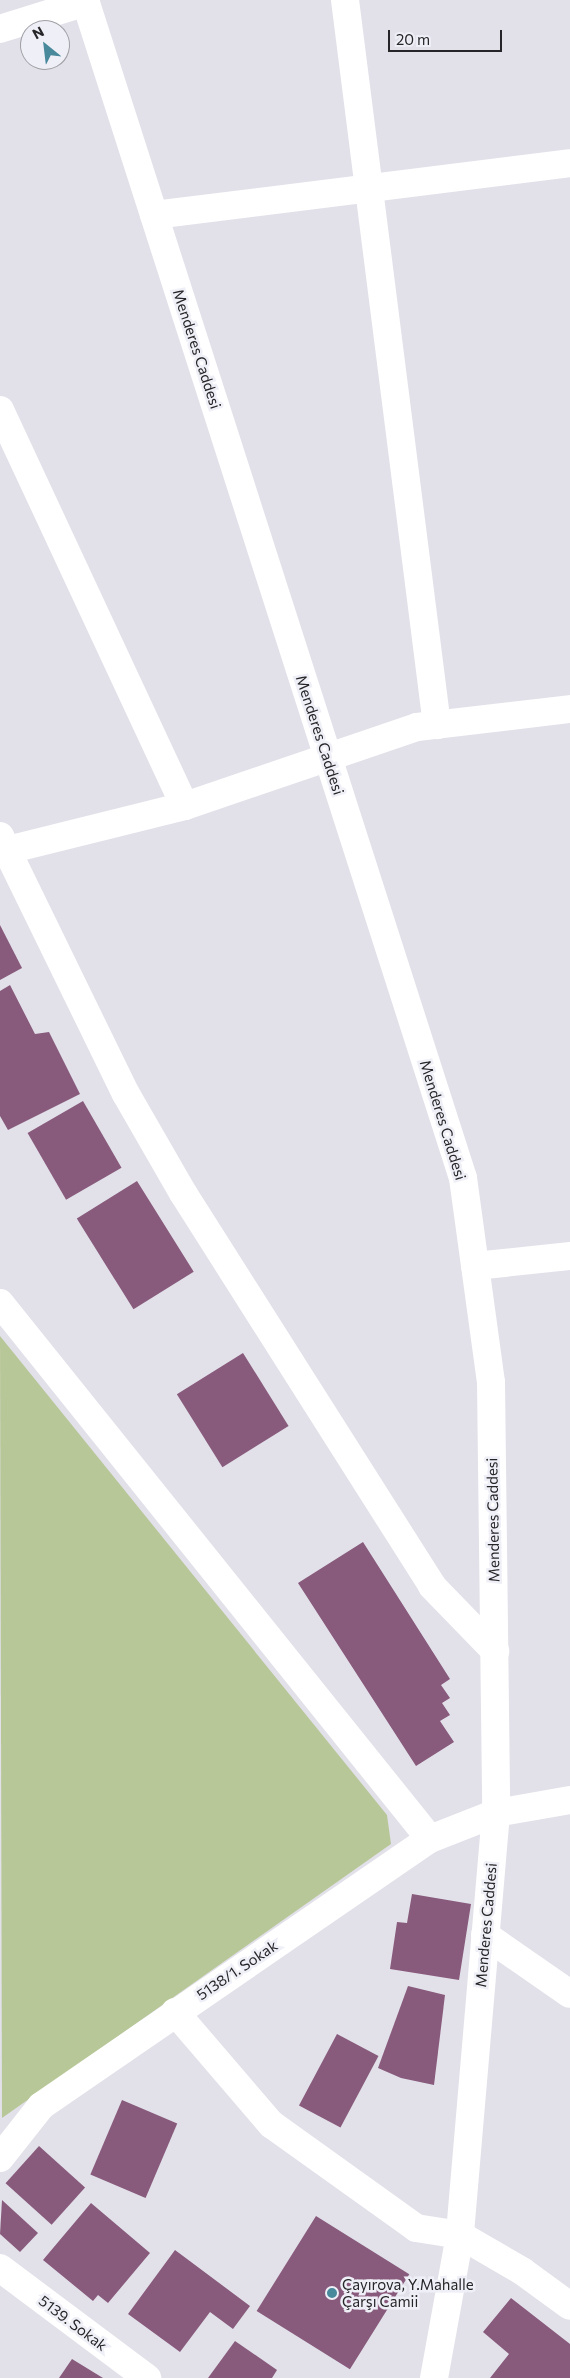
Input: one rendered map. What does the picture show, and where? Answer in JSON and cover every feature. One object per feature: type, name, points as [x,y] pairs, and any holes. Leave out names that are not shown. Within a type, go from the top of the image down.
[{"type":"street","points":[[345,0],[437,725]]},
{"type":"street","points":[[0,29],[85,1]]},
{"type":"street","name":"Menderes Caddesi","points":[[85,1],[463,1178],[491,1382],[496,1813],[460,2235],[434,2378]]},
{"type":"street","points":[[154,215],[570,163]]},
{"type":"street","points":[[0,410],[185,806]]},
{"type":"street","points":[[495,1651],[432,1586],[183,1193],[126,1094],[2,846],[185,806],[327,756],[416,728],[570,709]]},
{"type":"street","points":[[475,1266],[570,1256]]},
{"type":"street","points":[[0,1303],[430,1839]]},
{"type":"street","name":"5138/1. Sokak","points":[[0,2158],[41,2106],[175,2012],[430,1839],[496,1813],[570,1800]]},
{"type":"street","points":[[486,1935],[570,1994]]},
{"type":"street","points":[[175,2012],[271,2124],[416,2228],[460,2235],[522,2271],[570,2306]]},
{"type":"street","name":"5139. Sokak","points":[[0,2268],[147,2378]]},
{"type":"green space","points":[[0,1336],[387,1815],[391,1844],[2,2118]]},
{"type":"building","points":[[0,925],[22,968],[0,980]]},
{"type":"building","points":[[10,985],[35,1034],[49,1032],[80,1094],[8,1130],[0,1116],[0,991]]},
{"type":"building","points":[[83,1101],[122,1168],[66,1200],[28,1133]]},
{"type":"building","points":[[137,1181],[194,1272],[133,1309],[77,1219]]},
{"type":"building","points":[[243,1353],[289,1426],[222,1467],[177,1394]]},
{"type":"building","points":[[363,1542],[450,1679],[441,1685],[450,1698],[442,1703],[450,1715],[440,1721],[454,1742],[416,1766],[298,1583]]},
{"type":"building","points":[[412,1894],[471,1904],[459,1980],[390,1969],[397,1922],[407,1923]]},
{"type":"building","points":[[408,1986],[445,1995],[434,2085],[401,2078],[378,2068]]},
{"type":"building","points":[[337,2034],[378,2056],[340,2128],[299,2106]]},
{"type":"building","points":[[122,2100],[177,2123],[146,2198],[90,2175]]},
{"type":"building","points":[[39,2146],[85,2187],[52,2225],[6,2183]]},
{"type":"building","points":[[2,2200],[38,2233],[20,2252],[0,2234]]},
{"type":"building","points":[[91,2203],[150,2253],[108,2303],[98,2295],[93,2301],[43,2260]]},
{"type":"building","name":"Çayırova, Y.Mahalle Çarşı Camii","points":[[316,2216],[409,2274],[350,2369],[257,2311]]},
{"type":"building","points":[[175,2250],[250,2306],[233,2329],[210,2312],[180,2352],[128,2314]]},
{"type":"building","points":[[511,2298],[570,2344],[570,2378],[490,2378],[509,2354],[483,2332]]},
{"type":"building","points":[[235,2341],[277,2370],[272,2378],[208,2378]]},
{"type":"building","points":[[72,2359],[103,2378],[59,2378]]},
{"type":"place","name":"Çayırova, Y.Mahalle Çarşı Camii","points":[[332,2293]]}]
